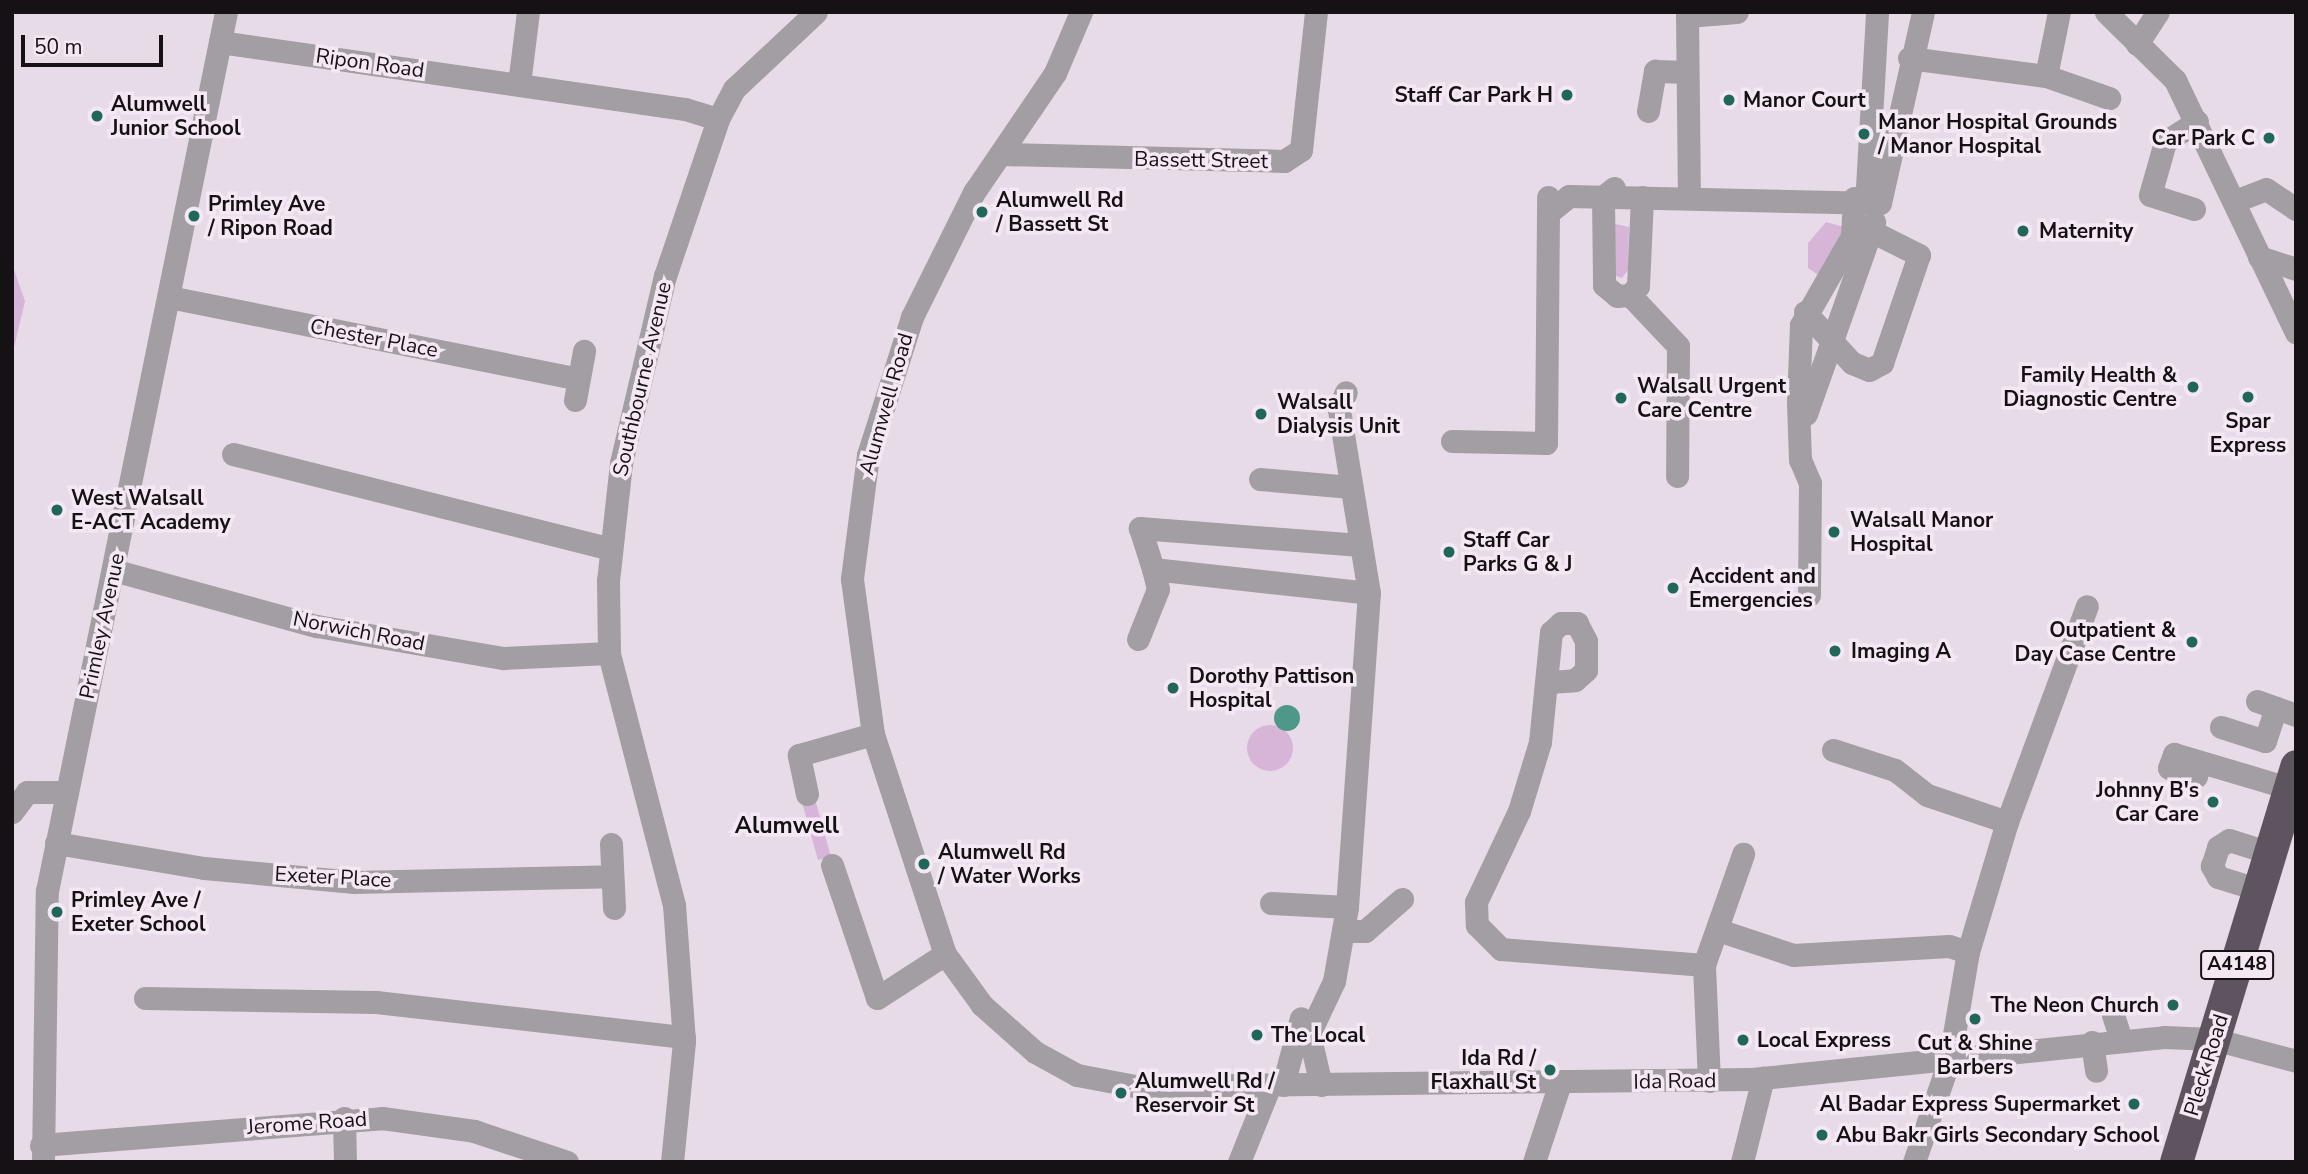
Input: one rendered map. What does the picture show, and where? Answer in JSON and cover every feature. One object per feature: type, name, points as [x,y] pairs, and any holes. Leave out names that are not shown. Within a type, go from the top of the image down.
[{"type":"highway","name":"Pleck Road","points":[[2176,1162],[2292,777]]},
{"type":"street","name":"Primley Avenue","points":[[42,1153],[44,951],[56,843],[226,12]]},
{"type":"street","points":[[519,84],[527,12]]},
{"type":"street","name":"Southbourne Avenue","points":[[672,1162],[684,1037],[667,869],[609,653],[610,550],[636,387],[682,215],[718,119],[734,89],[816,12]]},
{"type":"street","name":"Alumwell Road","points":[[1081,12],[1055,73],[947,241],[912,317],[868,455],[852,579],[873,734],[946,954],[982,1005],[1034,1052],[1077,1075],[1135,1086]]},
{"type":"street","name":"Bassett Street","points":[[1001,154],[1284,162],[1301,150],[1316,12]]},
{"type":"street","points":[[1689,198],[1680,66],[1687,14],[1737,12]]},
{"type":"street","points":[[1809,595],[1810,483],[1800,448],[1805,313],[1853,236],[1854,198],[1871,173],[1877,12]]},
{"type":"street","points":[[1800,448],[1830,341],[1880,203],[1903,81],[1923,12]]},
{"type":"street","points":[[2046,76],[2059,12]]},
{"type":"street","points":[[2106,12],[2175,80],[2294,325]]},
{"type":"street","points":[[2137,44],[2158,12]]},
{"type":"street","name":"Ripon Road","points":[[220,42],[519,84],[718,119]]},
{"type":"street","points":[[1909,58],[2000,65],[2046,76],[2109,98]]},
{"type":"street","points":[[1648,111],[1655,71],[1680,66]]},
{"type":"street","points":[[1876,77],[1903,81]]},
{"type":"street","points":[[2194,209],[2150,195],[2165,142],[2197,121]]},
{"type":"street","points":[[1452,441],[1546,443],[1548,194],[1560,184],[1642,197],[1854,198],[1880,203]]},
{"type":"street","points":[[2235,201],[2266,189],[2296,209]]},
{"type":"street","points":[[1610,191],[1689,198]]},
{"type":"street","points":[[1610,191],[1604,285],[1611,294],[1630,295],[1678,346],[1677,476]]},
{"type":"street","points":[[1630,295],[1639,286],[1642,197]]},
{"type":"street","points":[[1805,313],[1858,367],[1882,363],[1919,255],[1871,230]]},
{"type":"street","points":[[2259,257],[2296,269]]},
{"type":"street","name":"Chester Place","points":[[169,297],[577,390],[584,351]]},
{"type":"street","points":[[1321,1085],[1309,1034],[1337,967],[1347,907],[1368,593],[1339,409],[1346,392]]},
{"type":"street","points":[[233,454],[610,550]]},
{"type":"street","points":[[1259,479],[1351,487]]},
{"type":"street","points":[[1138,639],[1158,589],[1140,528],[1360,545]]},
{"type":"street","points":[[1153,569],[1368,593]]},
{"type":"street","name":"Norwich Road","points":[[113,570],[317,626],[503,658],[609,653]]},
{"type":"street","points":[[1914,1162],[1950,1058],[1968,952],[2007,822],[2087,606]]},
{"type":"street","points":[[1549,682],[1530,781],[1476,902],[1477,926],[1501,949],[1704,965]]},
{"type":"street","points":[[2221,727],[2265,741],[2276,708]]},
{"type":"street","points":[[807,794],[799,755],[873,734]]},
{"type":"street","points":[[1833,750],[1895,770],[1927,794],[2007,822]]},
{"type":"street","points":[[2200,762],[2292,777]]},
{"type":"street","points":[[12,812],[27,792],[67,793]]},
{"type":"street","points":[[2260,890],[2218,877],[2213,866],[2218,847],[2229,840],[2270,853]]},
{"type":"street","name":"Exeter Place","points":[[56,843],[204,868],[354,882],[612,876]]},
{"type":"street","points":[[611,844],[614,908]]},
{"type":"street","points":[[1709,1081],[1704,965],[1743,854]]},
{"type":"street","points":[[832,865],[877,998],[946,954]]},
{"type":"street","points":[[1343,931],[1374,916],[1396,895]]},
{"type":"street","points":[[1271,903],[1347,907]]},
{"type":"street","points":[[1718,930],[1793,955],[1949,946],[1968,952]]},
{"type":"street","points":[[1239,1162],[1276,1085],[1308,1001],[1337,967]]},
{"type":"street","points":[[145,998],[376,1002],[684,1037]]},
{"type":"street","points":[[2113,1015],[2121,1039]]},
{"type":"street","name":"Ida Road","points":[[1135,1086],[1709,1081],[1763,1078],[2121,1039],[2213,1039],[2296,1061]]},
{"type":"street","points":[[2092,1042],[2096,1071]]},
{"type":"street","points":[[1742,1162],[1763,1078]]},
{"type":"street","points":[[1534,1162],[1560,1083]]},
{"type":"street","points":[[344,1118],[345,1162]]},
{"type":"street","name":"Jerome Road","points":[[42,1153],[344,1118],[474,1130],[567,1162]]},
{"type":"shaded area","points":[[1826,222],[1844,227],[1821,277],[1808,268],[1808,243]]},
{"type":"shaded area","points":[[1611,223],[1629,227],[1628,270],[1622,278],[1613,275]]},
{"type":"shaded area","points":[[12,264],[25,301],[12,356]]},
{"type":"shaded area","points":[[1287,705],[1296,709],[1300,718],[1296,727],[1287,731],[1278,727],[1274,718],[1278,709]]},
{"type":"shaded area","points":[[1270,725],[1286,732],[1293,748],[1286,764],[1270,771],[1254,764],[1247,748],[1254,732]]},
{"type":"shaded area","points":[[815,799],[831,857],[818,860],[802,802]]},
{"type":"place","name":"Staff Car Park H","points":[[1567,95]]},
{"type":"place","name":"Manor Court","points":[[1729,100]]},
{"type":"place","name":"Alumwell Junior School","points":[[97,116]]},
{"type":"place","name":"Manor Hospital Grounds / Manor Hospital","points":[[1864,134]]},
{"type":"place","name":"Car Park C","points":[[2269,138]]},
{"type":"place","name":"Alumwell Rd / Bassett St","points":[[982,212]]},
{"type":"place","name":"Primley Ave / Ripon Road","points":[[194,216]]},
{"type":"place","name":"Maternity","points":[[2023,231]]},
{"type":"place","name":"Family Health & Diagnostic Centre","points":[[2193,387]]},
{"type":"place","name":"Spar Express","points":[[2248,397]]},
{"type":"place","name":"Walsall Urgent Care Centre","points":[[1621,398]]},
{"type":"place","name":"Walsall Dialysis Unit","points":[[1261,414]]},
{"type":"place","name":"West Walsall E-ACT Academy","points":[[57,510]]},
{"type":"place","name":"Walsall Manor Hospital","points":[[1834,532]]},
{"type":"place","name":"Staff Car Parks G & J","points":[[1449,552]]},
{"type":"place","name":"Accident and Emergencies","points":[[1673,588]]},
{"type":"place","name":"Outpatient & Day Case Centre","points":[[2192,642]]},
{"type":"place","name":"Imaging A","points":[[1835,651]]},
{"type":"place","name":"Dorothy Pattison Hospital","points":[[1173,688]]},
{"type":"place","name":"Johnny B's Car Care","points":[[2213,802]]},
{"type":"place","name":"Alumwell Rd / Water Works","points":[[924,864]]},
{"type":"place","name":"Primley Ave / Exeter School","points":[[57,912]]},
{"type":"place","name":"The Neon Church","points":[[2173,1005]]},
{"type":"place","name":"Cut & Shine Barbers","points":[[1975,1019]]},
{"type":"place","name":"The Local","points":[[1257,1035]]},
{"type":"place","name":"Local Express","points":[[1743,1040]]},
{"type":"place","name":"Ida Rd / Flaxhall St","points":[[1550,1070]]},
{"type":"place","name":"Alumwell Rd / Reservoir St","points":[[1121,1093]]},
{"type":"place","name":"Al Badar Express Supermarket","points":[[2134,1104]]},
{"type":"place","name":"Abu Bakr Girls Secondary School","points":[[1822,1135]]},
{"type":"district","name":"Alumwell","points":[[787,826]]}]
